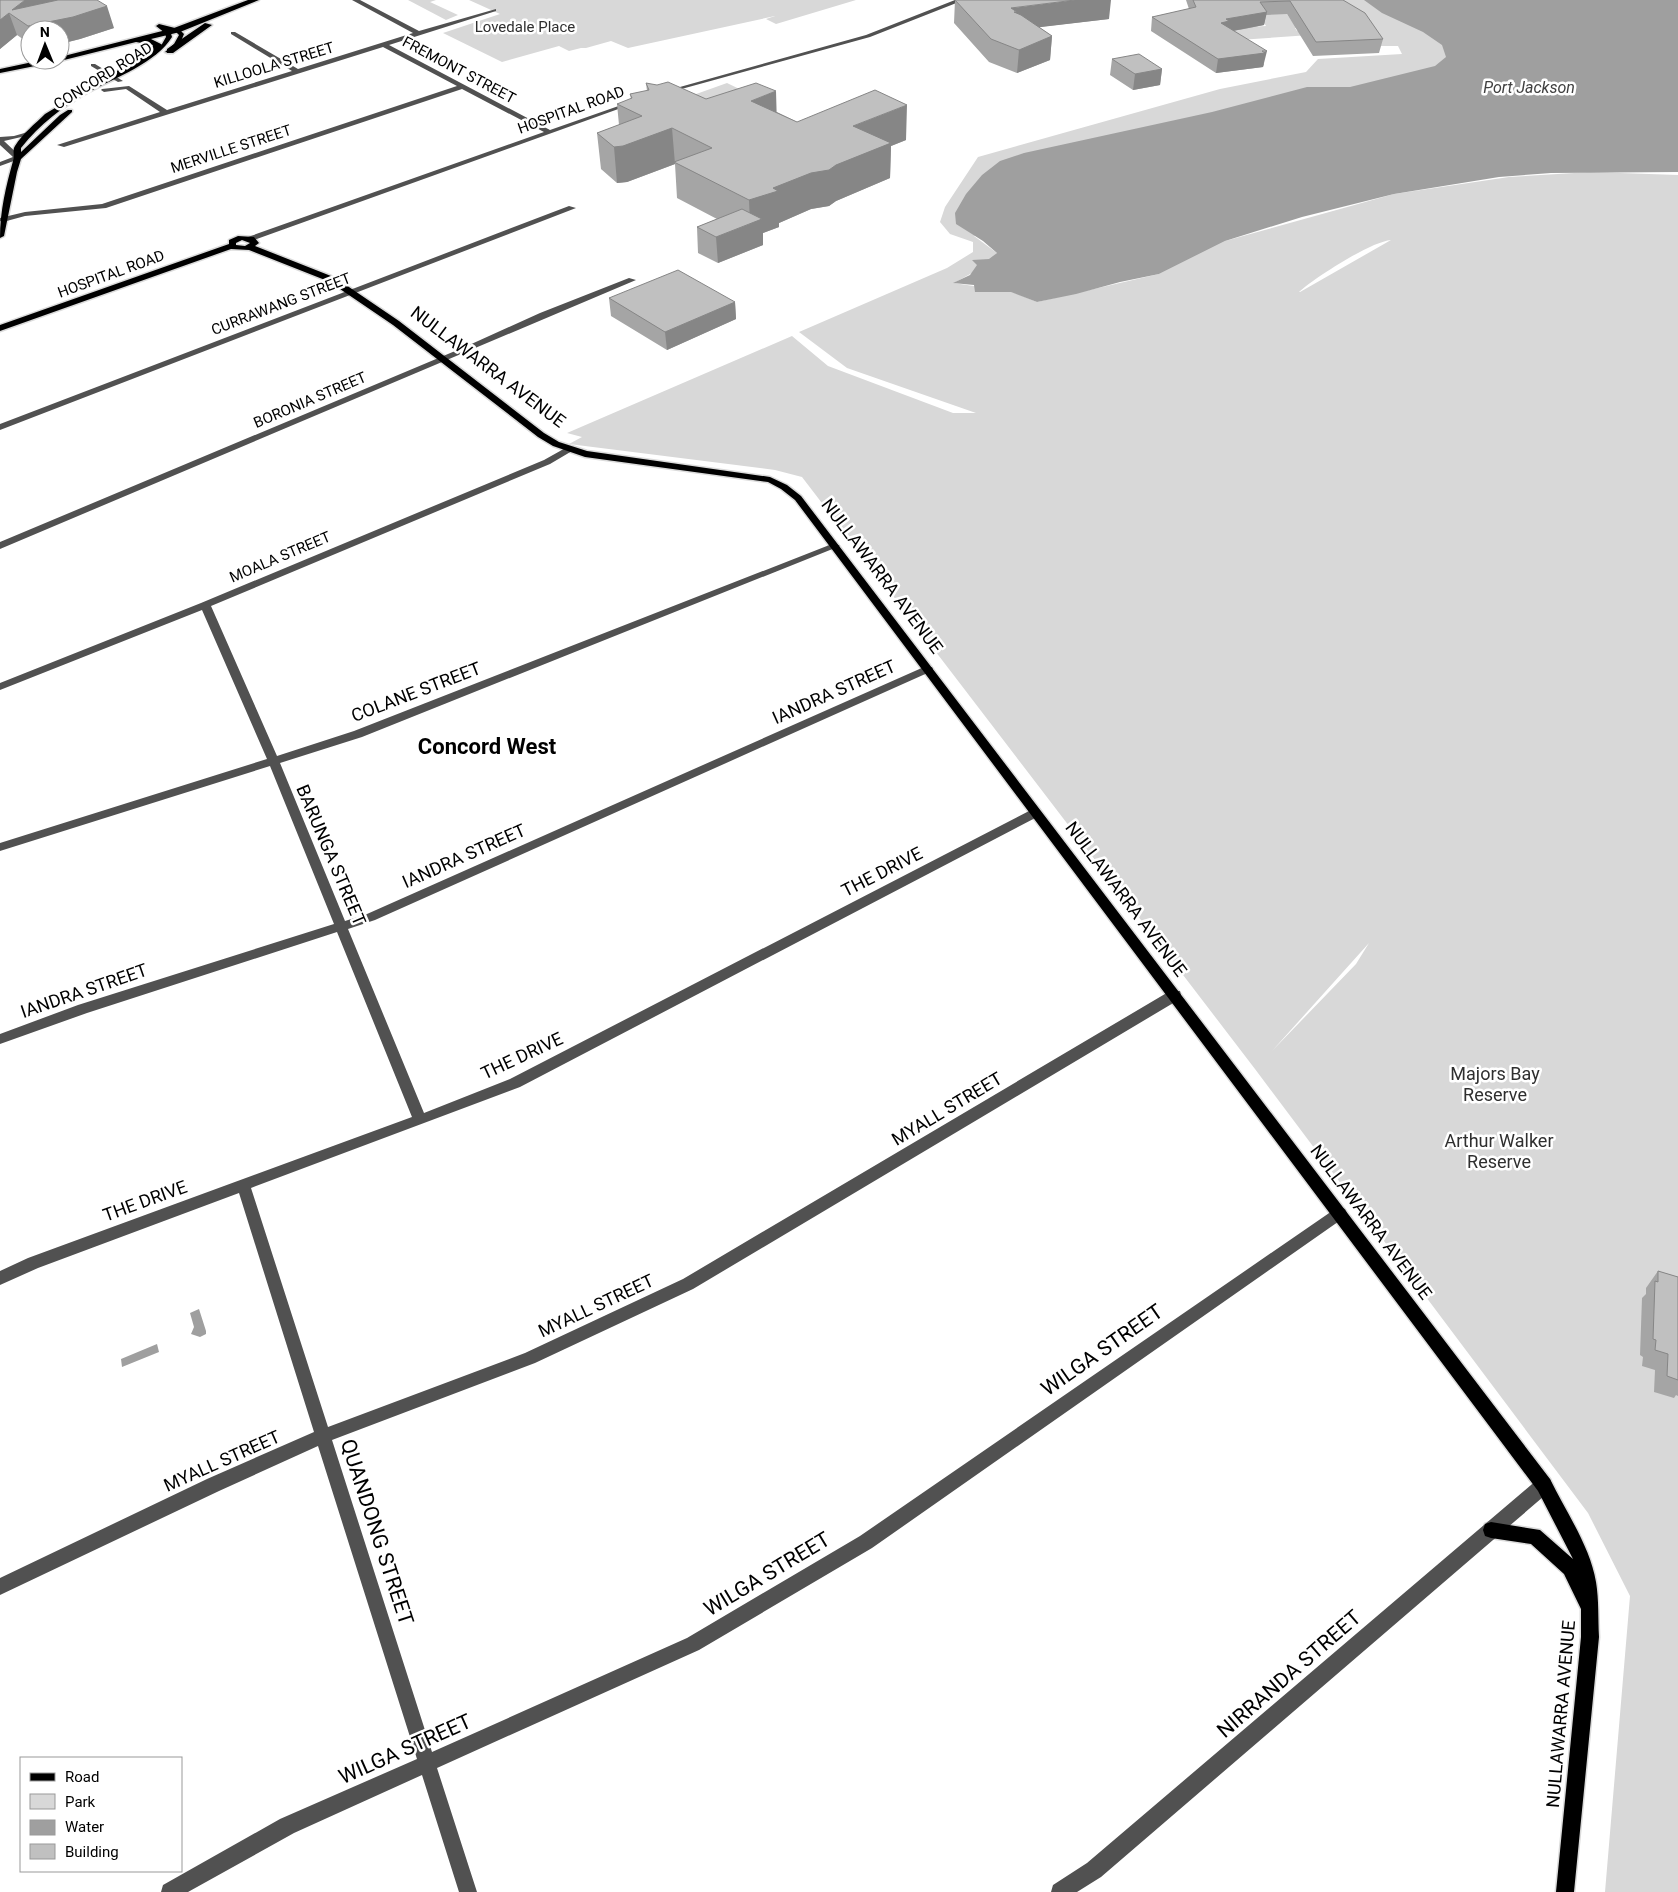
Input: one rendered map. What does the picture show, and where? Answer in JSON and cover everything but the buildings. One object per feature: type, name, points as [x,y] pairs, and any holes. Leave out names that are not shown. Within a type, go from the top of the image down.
[{"type":"highway","name":"CONCORD ROAD","points":[[159,26],[234,0]]},
{"type":"highway","points":[[70,56],[177,30],[256,0]]},
{"type":"highway","points":[[170,51],[208,25],[256,0]]},
{"type":"highway","points":[[70,48],[159,26]]},
{"type":"highway","points":[[128,42],[154,42],[157,47],[152,53]]},
{"type":"highway","points":[[0,65],[20,60]]},
{"type":"highway","points":[[0,71],[20,67]]},
{"type":"main road","name":"CONCORD ROAD","points":[[89,99],[170,51],[176,45],[181,37],[181,32],[159,26]]},
{"type":"main road","name":"CONCORD ROAD","points":[[0,236],[13,172],[18,158],[17,148],[28,134],[59,109],[167,42],[168,32],[159,26]]},
{"type":"main road","name":"CONCORD ROAD","points":[[18,158],[73,109]]},
{"type":"main road","name":"NULLAWARRA AVENUE","points":[[231,246],[238,248],[250,243],[328,278],[396,323],[541,435],[556,444],[585,454],[770,480],[792,492],[836,546],[1035,814],[1175,995],[1544,1485],[1583,1567],[1588,1582],[1590,1610],[1590,1637],[1565,1892]]},
{"type":"main road","name":"HOSPITAL ROAD","points":[[0,328],[231,246]]},
{"type":"main road","points":[[1491,1530],[1534,1536],[1543,1542],[1570,1568],[1590,1610]]},
{"type":"street","points":[[355,0],[420,34]]},
{"type":"street","points":[[660,93],[858,39],[961,0]]},
{"type":"street","name":"KILLOOLA STREET","points":[[61,146],[494,10]]},
{"type":"street","points":[[233,33],[298,72]]},
{"type":"street","name":"FREMONT STREET","points":[[385,45],[549,132]]},
{"type":"street","points":[[93,65],[120,81]]},
{"type":"street","name":"MERVILLE STREET","points":[[3,220],[25,214],[103,206],[463,86]]},
{"type":"street","points":[[104,90],[127,87],[167,113]]},
{"type":"street","name":"HOSPITAL ROAD","points":[[250,243],[636,101]]},
{"type":"street","points":[[0,140],[28,134]]},
{"type":"street","points":[[0,140],[18,158],[0,164]]},
{"type":"street","name":"CURRAWANG STREET","points":[[0,427],[572,208]]},
{"type":"street","name":"BORONIA STREET","points":[[0,546],[444,359],[543,315],[632,280]]},
{"type":"street","name":"MOALA STREET","points":[[0,687],[205,605],[547,462],[569,449]]},
{"type":"street","name":"COLANE STREET","points":[[0,847],[358,734],[836,546]]},
{"type":"street","name":"BARUNGA STREET","points":[[205,605],[342,926],[420,1120]]},
{"type":"street","name":"IANDRA STREET","points":[[0,1039],[83,1009],[380,913],[928,669]]},
{"type":"street","name":"THE DRIVE","points":[[0,1278],[33,1262],[420,1120],[515,1083],[1035,814]]},
{"type":"street","name":"MYALL STREET","points":[[0,1587],[213,1485],[323,1436],[530,1358],[688,1284],[1175,995]]},
{"type":"street","name":"QUANDONG STREET","points":[[243,1185],[468,1892]]},
{"type":"street","name":"WILGA STREET","points":[[170,1892],[287,1826],[693,1644],[866,1542],[1340,1213]]},
{"type":"street","name":"NIRRANDA STREET","points":[[1060,1892],[1094,1870],[1544,1485]]},
{"type":"green space","points":[[408,0],[436,0],[430,2],[458,15],[446,20]]},
{"type":"green space","name":"Lovedale Place","points":[[469,0],[856,0],[776,24],[766,19],[775,16],[628,48],[611,41],[569,51],[559,46],[502,62],[443,33],[500,14]]},
{"type":"green space","points":[[1319,0],[1375,0],[1457,50],[1441,69],[974,236],[997,253],[990,263],[954,283],[1012,292],[1037,302],[1159,274],[1225,241],[1394,194],[1509,177],[1591,172],[1678,175],[1678,1892],[1605,1892],[1630,1596],[1588,1513],[1255,1069],[802,477],[775,470],[569,444],[582,437],[567,433],[792,336],[828,366],[953,413],[976,413],[847,368],[799,332],[947,268],[973,252],[973,242],[950,234],[940,222],[945,207],[978,157],[1220,89],[1306,72],[1318,59],[1402,54],[1398,46],[1378,46]],"holes":[[[1391,240],[1300,292],[1299,292],[1330,269],[1357,253]],[[1369,943],[1356,964],[1272,1051]]]},
{"type":"green space","points":[[1282,7],[1293,23],[1313,27],[1295,28],[1297,31],[1303,31],[1310,35],[1239,40],[1234,31],[1240,30],[1234,20],[1248,27],[1266,26],[1259,15]]},
{"type":"green space","points":[[727,83],[760,99],[719,114],[685,98]]},
{"type":"water","name":"Port Jackson","points":[[1364,0],[1678,0],[1678,172],[1551,173],[1499,177],[1394,194],[1302,217],[1225,241],[1159,274],[1037,302],[1011,292],[975,292],[974,285],[953,283],[970,275],[977,265],[972,260],[989,259],[997,253],[983,241],[956,224],[955,213],[966,194],[982,175],[1000,161],[1024,153],[1212,112],[1307,87],[1350,87],[1435,66],[1446,57],[1442,45],[1423,32],[1382,13]]},
{"type":"water","points":[[199,1309],[206,1331],[206,1334],[200,1337],[191,1334],[194,1327],[190,1313]]},
{"type":"water","points":[[157,1344],[159,1352],[122,1367],[121,1359]]},
{"type":"district","name":"Concord West","points":[[487,746]]},
{"type":"park label","name":"Majors Bay Reserve","points":[[1495,1084]]},
{"type":"park label","name":"Arthur Walker Reserve","points":[[1499,1151]]}]
